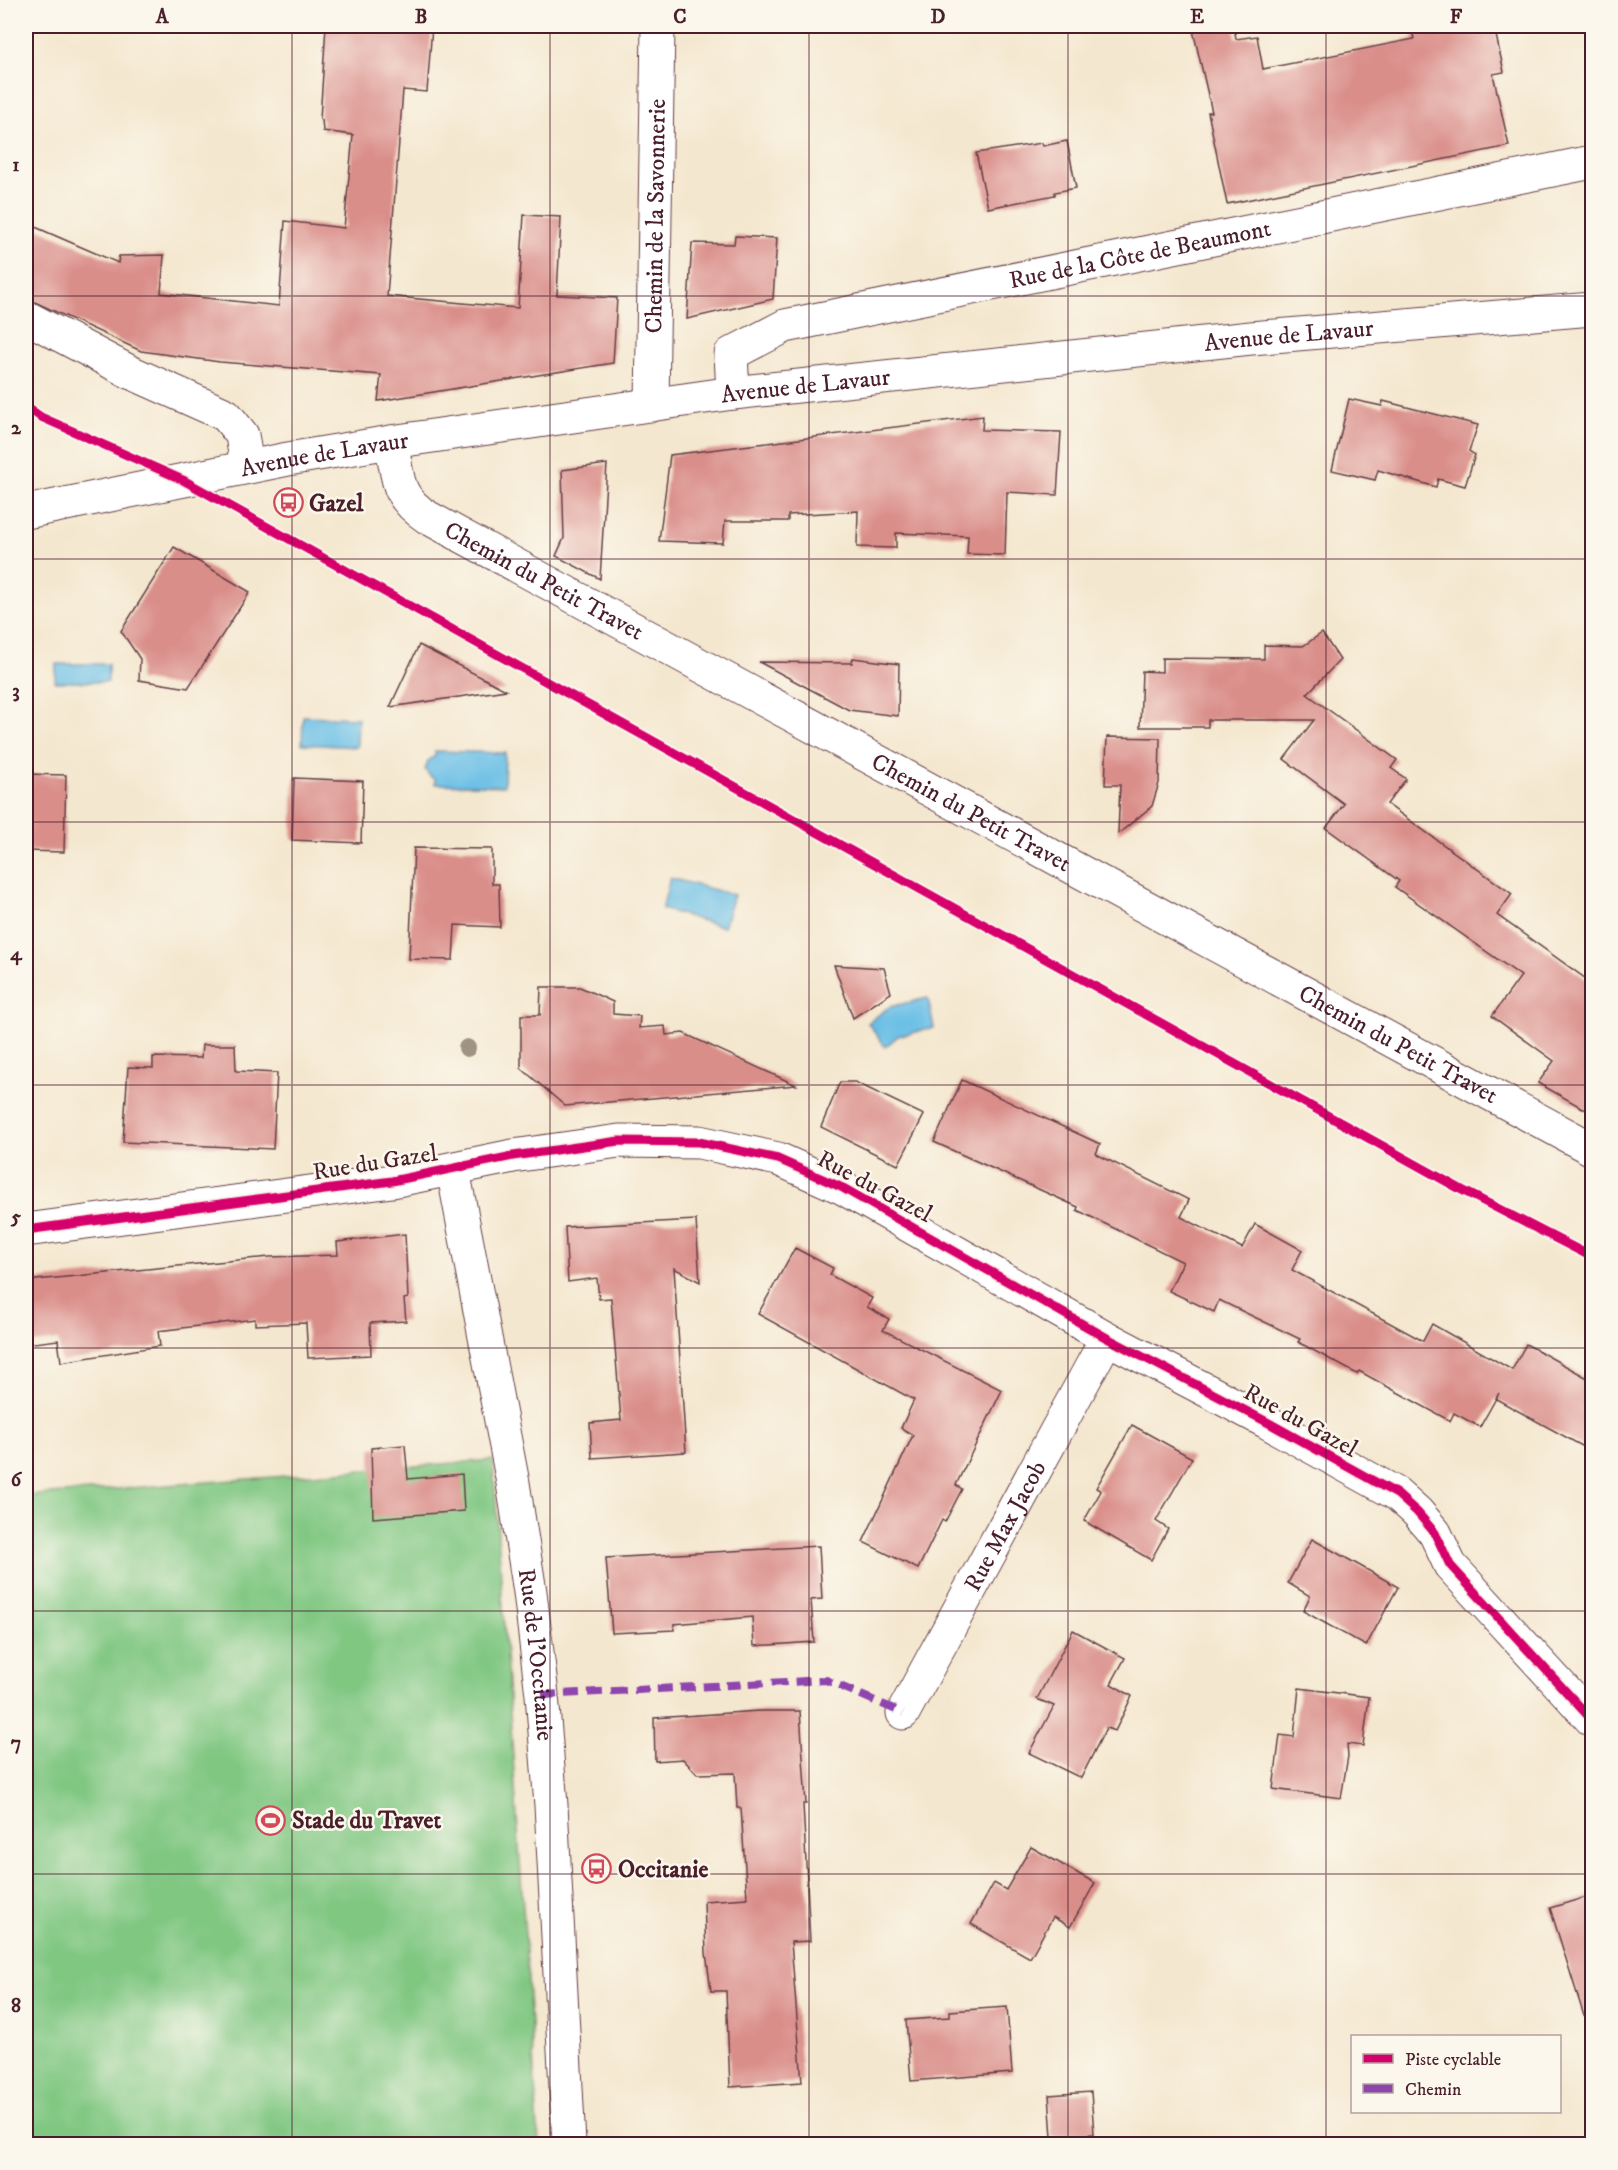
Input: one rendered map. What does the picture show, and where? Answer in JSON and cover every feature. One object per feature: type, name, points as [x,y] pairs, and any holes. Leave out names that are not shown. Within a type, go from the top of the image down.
[{"type":"street","name":"Chemin de la Savonnerie","points":[[652,405],[658,26]]},
{"type":"street","name":"Rue de la Côte de Beaumont","points":[[733,393],[731,354],[785,326],[1593,162]]},
{"type":"street","name":"Avenue de Lavaur","points":[[26,512],[247,466],[392,442],[733,393],[1251,338],[1593,309]]},
{"type":"street","points":[[26,317],[130,372],[226,415],[242,435],[247,466]]},
{"type":"street","name":"Chemin du Petit Travet","points":[[392,442],[399,485],[404,497],[413,508],[427,517],[1593,1149]]},
{"type":"street","name":"Rue du Gazel","points":[[26,1230],[392,1181],[513,1156],[619,1141],[699,1142],[778,1159],[843,1188],[1107,1338],[1267,1422],[1397,1494],[1435,1533],[1450,1565],[1593,1720]]},
{"type":"street","name":"Rue de l'Occitanie","points":[[453,1170],[513,1483],[530,1592],[542,1695],[551,1805],[569,2145]]},
{"type":"street","name":"Rue Max Jacob","points":[[903,1713],[1107,1338]]},
{"type":"green space","name":"Stade du Travet","points":[[493,1460],[539,2144],[26,2144],[26,1496]]},
{"type":"water","points":[[56,664],[108,664],[108,682],[55,682]]},
{"type":"water","points":[[303,716],[358,718],[357,747],[302,744]]},
{"type":"water","points":[[435,751],[505,753],[504,786],[435,784],[435,778],[425,770],[428,761],[435,756]]},
{"type":"water","points":[[670,878],[734,895],[724,927],[662,909]]},
{"type":"water","points":[[928,998],[934,1028],[898,1036],[885,1047],[868,1023],[889,1007]]},
{"type":"building","points":[[326,26],[432,26],[427,92],[403,90],[387,296],[518,308],[524,215],[561,217],[557,295],[617,298],[613,363],[378,401],[381,375],[220,362],[141,351],[26,298],[26,223],[118,263],[119,256],[164,255],[161,293],[279,306],[285,221],[344,228],[353,135],[323,131],[320,119]]},
{"type":"building","points":[[1192,26],[1234,26],[1236,39],[1257,36],[1263,69],[1414,39],[1411,26],[1494,26],[1504,72],[1493,74],[1509,146],[1227,204],[1208,112],[1212,112]]},
{"type":"building","points":[[1067,141],[1076,188],[1055,192],[1055,195],[988,208],[976,153],[1042,143],[1043,146]]},
{"type":"building","points":[[735,236],[777,238],[773,299],[687,319],[692,243],[734,244]]},
{"type":"building","points":[[1349,399],[1382,406],[1383,401],[1478,425],[1469,451],[1475,455],[1465,486],[1438,479],[1436,487],[1378,470],[1375,480],[1332,470]]},
{"type":"building","points":[[983,416],[982,430],[1061,432],[1057,495],[1007,492],[1005,555],[967,554],[968,536],[896,533],[896,548],[857,547],[858,511],[788,515],[788,521],[725,521],[723,543],[659,541],[670,455]]},
{"type":"building","points":[[607,464],[600,579],[556,556],[564,538],[562,470]]},
{"type":"building","points":[[174,547],[250,592],[188,688],[139,680],[140,659],[121,631]]},
{"type":"building","points":[[1322,633],[1340,660],[1307,694],[1397,760],[1391,768],[1406,779],[1387,804],[1512,894],[1497,915],[1593,984],[1593,1114],[1538,1083],[1554,1061],[1492,1016],[1521,976],[1395,887],[1399,881],[1326,828],[1344,804],[1284,759],[1314,720],[1208,720],[1208,727],[1140,727],[1142,671],[1162,672],[1162,658],[1264,659],[1264,645],[1303,646]]},
{"type":"building","points":[[419,645],[506,690],[390,707]]},
{"type":"building","points":[[853,658],[899,664],[898,716],[849,710],[759,662],[852,663]]},
{"type":"building","points":[[1107,737],[1160,738],[1159,783],[1152,806],[1118,834],[1120,785],[1105,785]]},
{"type":"building","points":[[26,774],[66,775],[64,852],[26,851]]},
{"type":"building","points":[[294,778],[363,781],[361,843],[292,840]]},
{"type":"building","points":[[414,848],[492,849],[492,884],[499,884],[500,927],[455,925],[453,960],[409,959]]},
{"type":"building","points":[[834,965],[884,968],[891,993],[853,1018]]},
{"type":"building","points":[[541,987],[580,987],[613,1002],[613,1014],[640,1016],[639,1028],[665,1026],[666,1035],[683,1033],[796,1085],[565,1106],[521,1068],[521,1015],[540,1015]]},
{"type":"building","points":[[202,1045],[235,1045],[236,1071],[277,1073],[273,1149],[123,1142],[128,1067],[153,1068],[153,1057],[201,1058]]},
{"type":"building","points":[[962,1080],[1100,1144],[1096,1154],[1189,1200],[1181,1217],[1242,1248],[1255,1224],[1302,1250],[1292,1270],[1423,1341],[1432,1324],[1512,1370],[1526,1344],[1593,1381],[1593,1452],[1496,1399],[1499,1393],[1480,1427],[1454,1413],[1450,1421],[1359,1371],[1357,1374],[1298,1342],[1300,1339],[1219,1300],[1214,1312],[1169,1291],[1183,1262],[1077,1210],[1078,1207],[934,1142]]},
{"type":"building","points":[[840,1082],[855,1082],[924,1115],[898,1165],[821,1127]]},
{"type":"building","points":[[696,1220],[700,1282],[674,1268],[686,1452],[592,1458],[590,1423],[621,1420],[611,1298],[599,1299],[597,1278],[568,1282],[565,1227]]},
{"type":"building","points":[[405,1234],[408,1298],[404,1299],[406,1321],[370,1323],[371,1355],[308,1358],[306,1323],[255,1325],[255,1319],[158,1331],[160,1346],[61,1362],[58,1340],[26,1344],[26,1281],[269,1257],[338,1255],[337,1242]]},
{"type":"building","points":[[795,1248],[833,1268],[830,1275],[872,1298],[867,1307],[889,1319],[883,1330],[1002,1390],[956,1485],[962,1489],[945,1522],[942,1520],[918,1569],[863,1542],[913,1435],[901,1428],[914,1400],[758,1314]]},
{"type":"building","points":[[1132,1425],[1192,1458],[1156,1521],[1168,1529],[1151,1560],[1084,1521],[1101,1491],[1096,1488]]},
{"type":"building","points":[[405,1445],[408,1479],[462,1474],[464,1511],[373,1518],[371,1448]]},
{"type":"building","points":[[1312,1539],[1398,1587],[1366,1646],[1303,1611],[1310,1596],[1288,1583]]},
{"type":"building","points":[[819,1546],[822,1599],[811,1600],[814,1642],[754,1646],[752,1617],[674,1624],[674,1630],[612,1633],[606,1558]]},
{"type":"building","points":[[1073,1630],[1125,1658],[1111,1684],[1132,1696],[1115,1731],[1106,1728],[1081,1778],[1029,1753],[1054,1706],[1037,1699]]},
{"type":"building","points":[[1299,1688],[1369,1697],[1363,1746],[1347,1744],[1348,1756],[1341,1798],[1273,1789],[1280,1735],[1294,1737]]},
{"type":"building","points":[[759,1711],[800,1711],[806,1804],[803,1804],[810,1941],[791,1942],[802,2082],[730,2087],[726,1991],[711,1991],[706,1953],[704,1901],[747,1898],[741,1808],[737,1808],[735,1773],[697,1774],[683,1759],[655,1761],[654,1718]]},
{"type":"building","points":[[1031,1847],[1095,1883],[1070,1927],[1053,1917],[1030,1958],[971,1924],[994,1883],[1006,1890]]},
{"type":"building","points":[[1593,1895],[1593,2015],[1584,2016],[1550,1908]]},
{"type":"building","points":[[1007,2007],[1012,2073],[911,2081],[906,2020],[950,2017],[950,2011]]},
{"type":"building","points":[[1091,2092],[1094,2134],[1052,2137],[1049,2095]]},
{"type":"marked path","points":[[542,1695],[826,1680],[903,1713]]},
{"type":"cycle path","points":[[26,407],[41,417],[183,480],[1462,1190],[1592,1257]]},
{"type":"cycle path","points":[[26,1230],[392,1181],[513,1156],[619,1141],[699,1142],[778,1159],[843,1188],[1107,1338],[1267,1422],[1397,1494],[1435,1533],[1450,1565],[1592,1720]]},
{"type":"place","name":"Gazel","points":[[288,503]]},
{"type":"place","name":"Stade du Travet","points":[[271,1820]]},
{"type":"place","name":"Occitanie","points":[[597,1869]]}]
